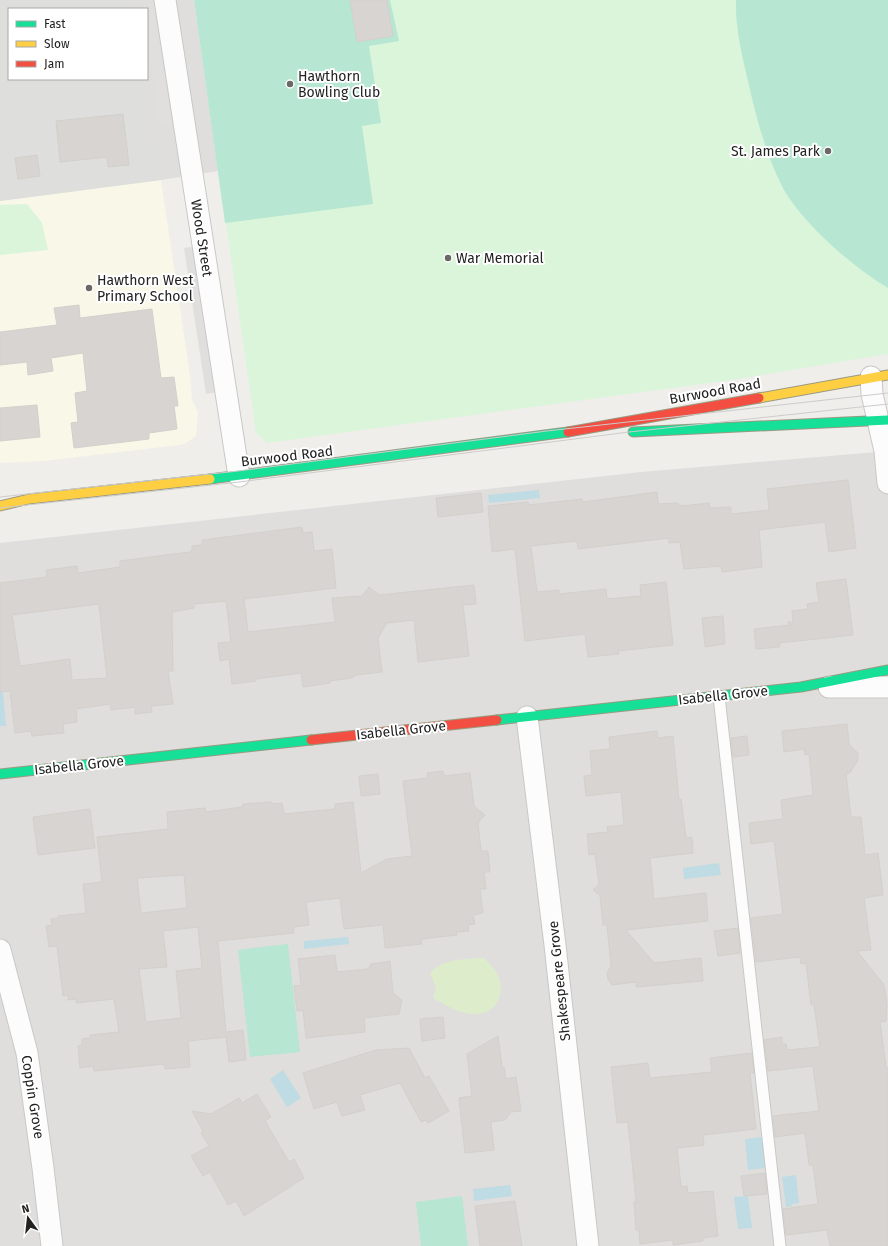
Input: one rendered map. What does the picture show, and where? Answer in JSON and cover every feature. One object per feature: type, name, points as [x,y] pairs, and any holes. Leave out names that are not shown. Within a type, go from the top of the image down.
[{"type":"main road","name":"Burwood Road","points":[[0,506],[29,499],[238,476],[548,436],[879,376]]},
{"type":"main road","name":"Burwood Road","points":[[548,436],[884,421]]},
{"type":"main road","name":"Burwood Road","points":[[0,497],[29,499]]},
{"type":"main road","name":"Isabella Grove","points":[[0,774],[801,687],[888,670]]},
{"type":"street","name":"Wood Street","points":[[165,0],[238,476]]},
{"type":"street","points":[[879,376],[872,394],[884,421],[888,483]]},
{"type":"street","name":"Isabella Grove","points":[[801,687],[888,687]]},
{"type":"street","name":"Shakespeare Grove","points":[[527,716],[555,945],[588,1246]]},
{"type":"street","name":"Coppin Grove","points":[[0,950],[27,1053],[52,1246]]},
{"type":"lane","points":[[719,696],[780,1246]]},
{"type":"shaded area","points":[[0,0],[194,0],[218,171],[0,201]]},
{"type":"shaded area","points":[[0,0],[131,0],[132,8],[8,8],[8,80],[144,80],[161,180],[0,201]]},
{"type":"shaded area","points":[[143,0],[157,0],[174,122],[159,124],[148,39],[148,8],[144,8]]},
{"type":"shaded area","name":"Hawthorn West Primary School","points":[[161,180],[190,376],[192,400],[198,412],[196,436],[186,443],[179,445],[44,461],[0,463],[0,201]]},
{"type":"shaded area","points":[[196,246],[218,392],[206,394],[184,248]]},
{"type":"shaded area","points":[[888,451],[888,1246],[0,1246],[0,543],[641,472]]},
{"type":"green space","name":"St. James Park","points":[[194,0],[888,0],[888,354],[732,380],[267,443],[256,433]]},
{"type":"green space","name":"Hawthorn Bowling Club","points":[[194,0],[390,0],[399,41],[369,46],[381,123],[362,126],[373,204],[225,223]]},
{"type":"green space","name":"St. James Park","points":[[736,0],[888,0],[888,288],[860,269],[830,244],[803,216],[783,188],[771,162],[754,108],[739,41]]},
{"type":"green space","points":[[27,204],[42,223],[48,250],[0,255],[0,205]]},
{"type":"green space","points":[[288,944],[300,1052],[250,1057],[238,950]]},
{"type":"green space","points":[[484,958],[496,972],[501,984],[500,997],[494,1007],[489,1011],[476,1014],[465,1013],[433,998],[436,987],[430,973],[435,968],[442,964],[456,960]]},
{"type":"green space","points":[[462,1196],[468,1246],[421,1246],[416,1202]]},
{"type":"water","points":[[539,490],[540,498],[489,503],[488,495]]},
{"type":"water","points":[[0,692],[3,692],[6,726],[0,726]]},
{"type":"water","points":[[719,863],[721,875],[684,879],[683,868]]},
{"type":"water","points":[[348,937],[349,944],[304,949],[304,941]]},
{"type":"water","points":[[283,1070],[301,1098],[287,1107],[270,1079]]},
{"type":"water","points":[[762,1137],[765,1168],[748,1170],[745,1139]]},
{"type":"water","points":[[796,1175],[799,1203],[786,1207],[782,1177]]},
{"type":"water","points":[[510,1185],[512,1196],[474,1201],[473,1189]]},
{"type":"water","points":[[748,1196],[752,1228],[738,1229],[734,1197]]},
{"type":"building","points":[[350,0],[387,0],[393,36],[357,42]]},
{"type":"building","points":[[123,114],[129,165],[108,167],[107,157],[60,162],[56,121]]},
{"type":"building","points":[[37,155],[40,176],[18,179],[15,158]]},
{"type":"building","points":[[79,305],[80,318],[152,309],[161,378],[174,377],[178,406],[174,406],[177,429],[149,433],[149,439],[74,448],[71,423],[78,422],[75,393],[87,391],[83,353],[51,358],[53,371],[28,375],[27,362],[0,365],[0,332],[57,325],[54,308]]},
{"type":"building","points":[[37,405],[40,437],[0,441],[0,408]]},
{"type":"building","points":[[848,480],[856,548],[829,552],[825,522],[759,530],[762,567],[722,572],[721,566],[684,569],[680,542],[669,543],[669,538],[578,549],[577,541],[531,546],[537,592],[559,590],[559,594],[606,589],[607,599],[641,596],[640,585],[666,582],[673,645],[618,651],[619,654],[588,657],[585,634],[525,641],[515,549],[492,552],[488,506],[528,502],[529,505],[582,499],[583,502],[657,492],[658,504],[677,503],[681,506],[709,503],[710,508],[731,507],[731,514],[769,510],[767,489]]},
{"type":"building","points":[[481,493],[483,512],[438,517],[436,498]]},
{"type":"building","points":[[302,527],[303,533],[312,532],[314,551],[332,549],[336,588],[244,599],[248,632],[335,622],[332,598],[362,596],[369,587],[379,595],[474,585],[476,604],[463,605],[469,656],[418,662],[414,620],[387,623],[378,638],[382,672],[356,675],[352,678],[330,681],[330,683],[303,687],[301,673],[232,684],[229,659],[220,661],[218,643],[231,642],[226,601],[194,604],[194,608],[172,612],[173,671],[168,671],[173,704],[151,706],[152,712],[135,714],[135,707],[111,710],[110,704],[76,709],[77,722],[63,724],[64,733],[32,736],[31,731],[15,733],[10,691],[0,692],[0,583],[47,577],[46,570],[77,566],[78,573],[120,567],[120,561],[190,552],[192,550],[192,546],[202,545],[202,540]],"holes":[[[99,604],[107,678],[72,680],[70,659],[20,666],[12,615]]]},
{"type":"building","points":[[846,579],[853,635],[779,643],[780,647],[756,649],[754,629],[789,625],[788,622],[793,622],[792,611],[808,609],[807,604],[819,602],[816,583]]},
{"type":"building","points":[[723,616],[725,644],[705,647],[702,618]]},
{"type":"building","points":[[847,724],[849,744],[858,753],[858,760],[850,773],[846,774],[851,817],[861,817],[865,855],[878,853],[883,895],[864,898],[871,950],[857,951],[884,985],[887,1005],[886,1021],[880,1022],[886,1067],[888,1068],[888,1246],[830,1246],[827,1230],[786,1235],[783,1209],[818,1204],[813,1165],[809,1165],[805,1133],[775,1137],[773,1116],[819,1111],[813,1066],[768,1071],[764,1040],[782,1037],[782,1044],[786,1044],[787,1050],[820,1047],[814,1005],[811,1005],[806,963],[801,964],[800,957],[756,962],[751,918],[783,914],[774,841],[751,844],[749,823],[783,819],[781,800],[813,795],[809,754],[805,755],[804,749],[784,752],[782,731]]},
{"type":"building","points":[[657,731],[658,738],[673,736],[679,800],[681,799],[686,838],[692,837],[693,853],[650,858],[654,899],[706,893],[708,921],[626,930],[654,963],[701,958],[703,981],[636,987],[636,982],[612,985],[608,979],[607,973],[611,966],[607,925],[603,925],[600,895],[593,890],[599,884],[595,854],[589,855],[587,834],[608,832],[607,827],[624,825],[621,792],[586,796],[584,776],[592,775],[590,751],[610,749],[609,737]]},
{"type":"building","points":[[747,736],[749,755],[733,757],[731,738]]},
{"type":"building","points":[[443,771],[444,776],[470,773],[474,806],[485,815],[478,823],[481,851],[488,851],[490,872],[484,872],[486,889],[480,889],[483,913],[473,915],[475,924],[468,925],[469,931],[456,932],[457,935],[421,939],[422,944],[385,948],[383,925],[344,929],[340,898],[306,902],[309,925],[293,927],[294,933],[218,941],[226,1032],[243,1030],[246,1060],[229,1062],[226,1037],[188,1041],[190,1067],[165,1069],[164,1064],[94,1071],[93,1066],[80,1068],[78,1046],[82,1045],[82,1039],[90,1038],[90,1035],[119,1032],[114,999],[76,1003],[76,999],[68,1000],[68,995],[63,996],[57,946],[49,947],[46,926],[52,925],[51,919],[59,918],[58,916],[86,913],[83,884],[102,882],[97,837],[168,829],[167,812],[205,808],[206,812],[242,807],[243,804],[270,802],[273,804],[282,803],[284,814],[335,809],[335,804],[353,802],[361,873],[387,859],[412,856],[403,781],[428,778],[427,773]],"holes":[[[184,875],[187,908],[141,913],[137,878]],[[198,927],[202,968],[176,971],[181,1018],[146,1022],[139,969],[167,967],[163,931]]]},
{"type":"building","points":[[378,774],[380,794],[361,796],[359,776]]},
{"type":"building","points":[[90,809],[95,848],[38,855],[33,817]]},
{"type":"building","points":[[738,928],[740,953],[718,956],[714,931]]},
{"type":"building","points":[[335,955],[337,972],[368,969],[371,964],[390,961],[393,993],[402,1000],[399,1014],[364,1018],[365,1032],[306,1038],[303,1010],[297,1011],[294,986],[301,985],[298,959]]},
{"type":"building","points":[[443,1017],[445,1038],[422,1041],[420,1019]]},
{"type":"building","points":[[498,1036],[502,1067],[504,1067],[506,1079],[516,1077],[521,1111],[511,1112],[505,1120],[491,1122],[494,1150],[465,1153],[459,1098],[472,1096],[467,1054]]},
{"type":"building","points":[[409,1048],[425,1078],[429,1076],[449,1111],[428,1123],[426,1120],[421,1122],[400,1083],[360,1095],[365,1110],[342,1116],[337,1102],[314,1109],[303,1073],[376,1050]]},
{"type":"building","points":[[752,1053],[754,1073],[750,1073],[756,1129],[703,1135],[704,1145],[677,1148],[681,1187],[687,1186],[688,1193],[713,1191],[718,1236],[703,1238],[703,1241],[673,1245],[673,1240],[640,1244],[639,1230],[636,1230],[634,1202],[636,1201],[628,1122],[617,1123],[611,1067],[648,1063],[650,1078],[712,1072],[710,1058]]},
{"type":"building","points":[[257,1094],[271,1117],[265,1121],[289,1162],[294,1159],[304,1178],[244,1216],[236,1201],[228,1205],[210,1172],[203,1176],[191,1156],[209,1146],[201,1133],[203,1131],[192,1111],[211,1114],[239,1098],[242,1103]]},
{"type":"building","points":[[765,1173],[767,1194],[744,1196],[741,1176]]},
{"type":"building","points":[[515,1201],[522,1246],[480,1246],[475,1206]]},
{"type":"tram line","points":[[0,497],[238,471],[547,431],[888,393]]},
{"type":"tram line","points":[[0,508],[239,482],[629,432],[888,404]]},
{"type":"traffic: fast","points":[[633,432],[888,420]]},
{"type":"traffic: fast","points":[[210,479],[568,432]]},
{"type":"traffic: fast","points":[[497,720],[801,687],[888,670]]},
{"type":"traffic: fast","points":[[0,774],[311,740]]},
{"type":"traffic: slow","points":[[759,398],[888,375]]},
{"type":"traffic: slow","points":[[0,506],[29,499],[210,479]]},
{"type":"traffic: jam","points":[[568,432],[759,398]]},
{"type":"traffic: jam","points":[[311,740],[497,720]]},
{"type":"place","name":"Hawthorn Bowling Club","points":[[290,84]]},
{"type":"place","name":"St. James Park","points":[[828,151]]},
{"type":"place","name":"War Memorial","points":[[448,258]]},
{"type":"place","name":"Hawthorn West Primary School","points":[[89,288]]}]
